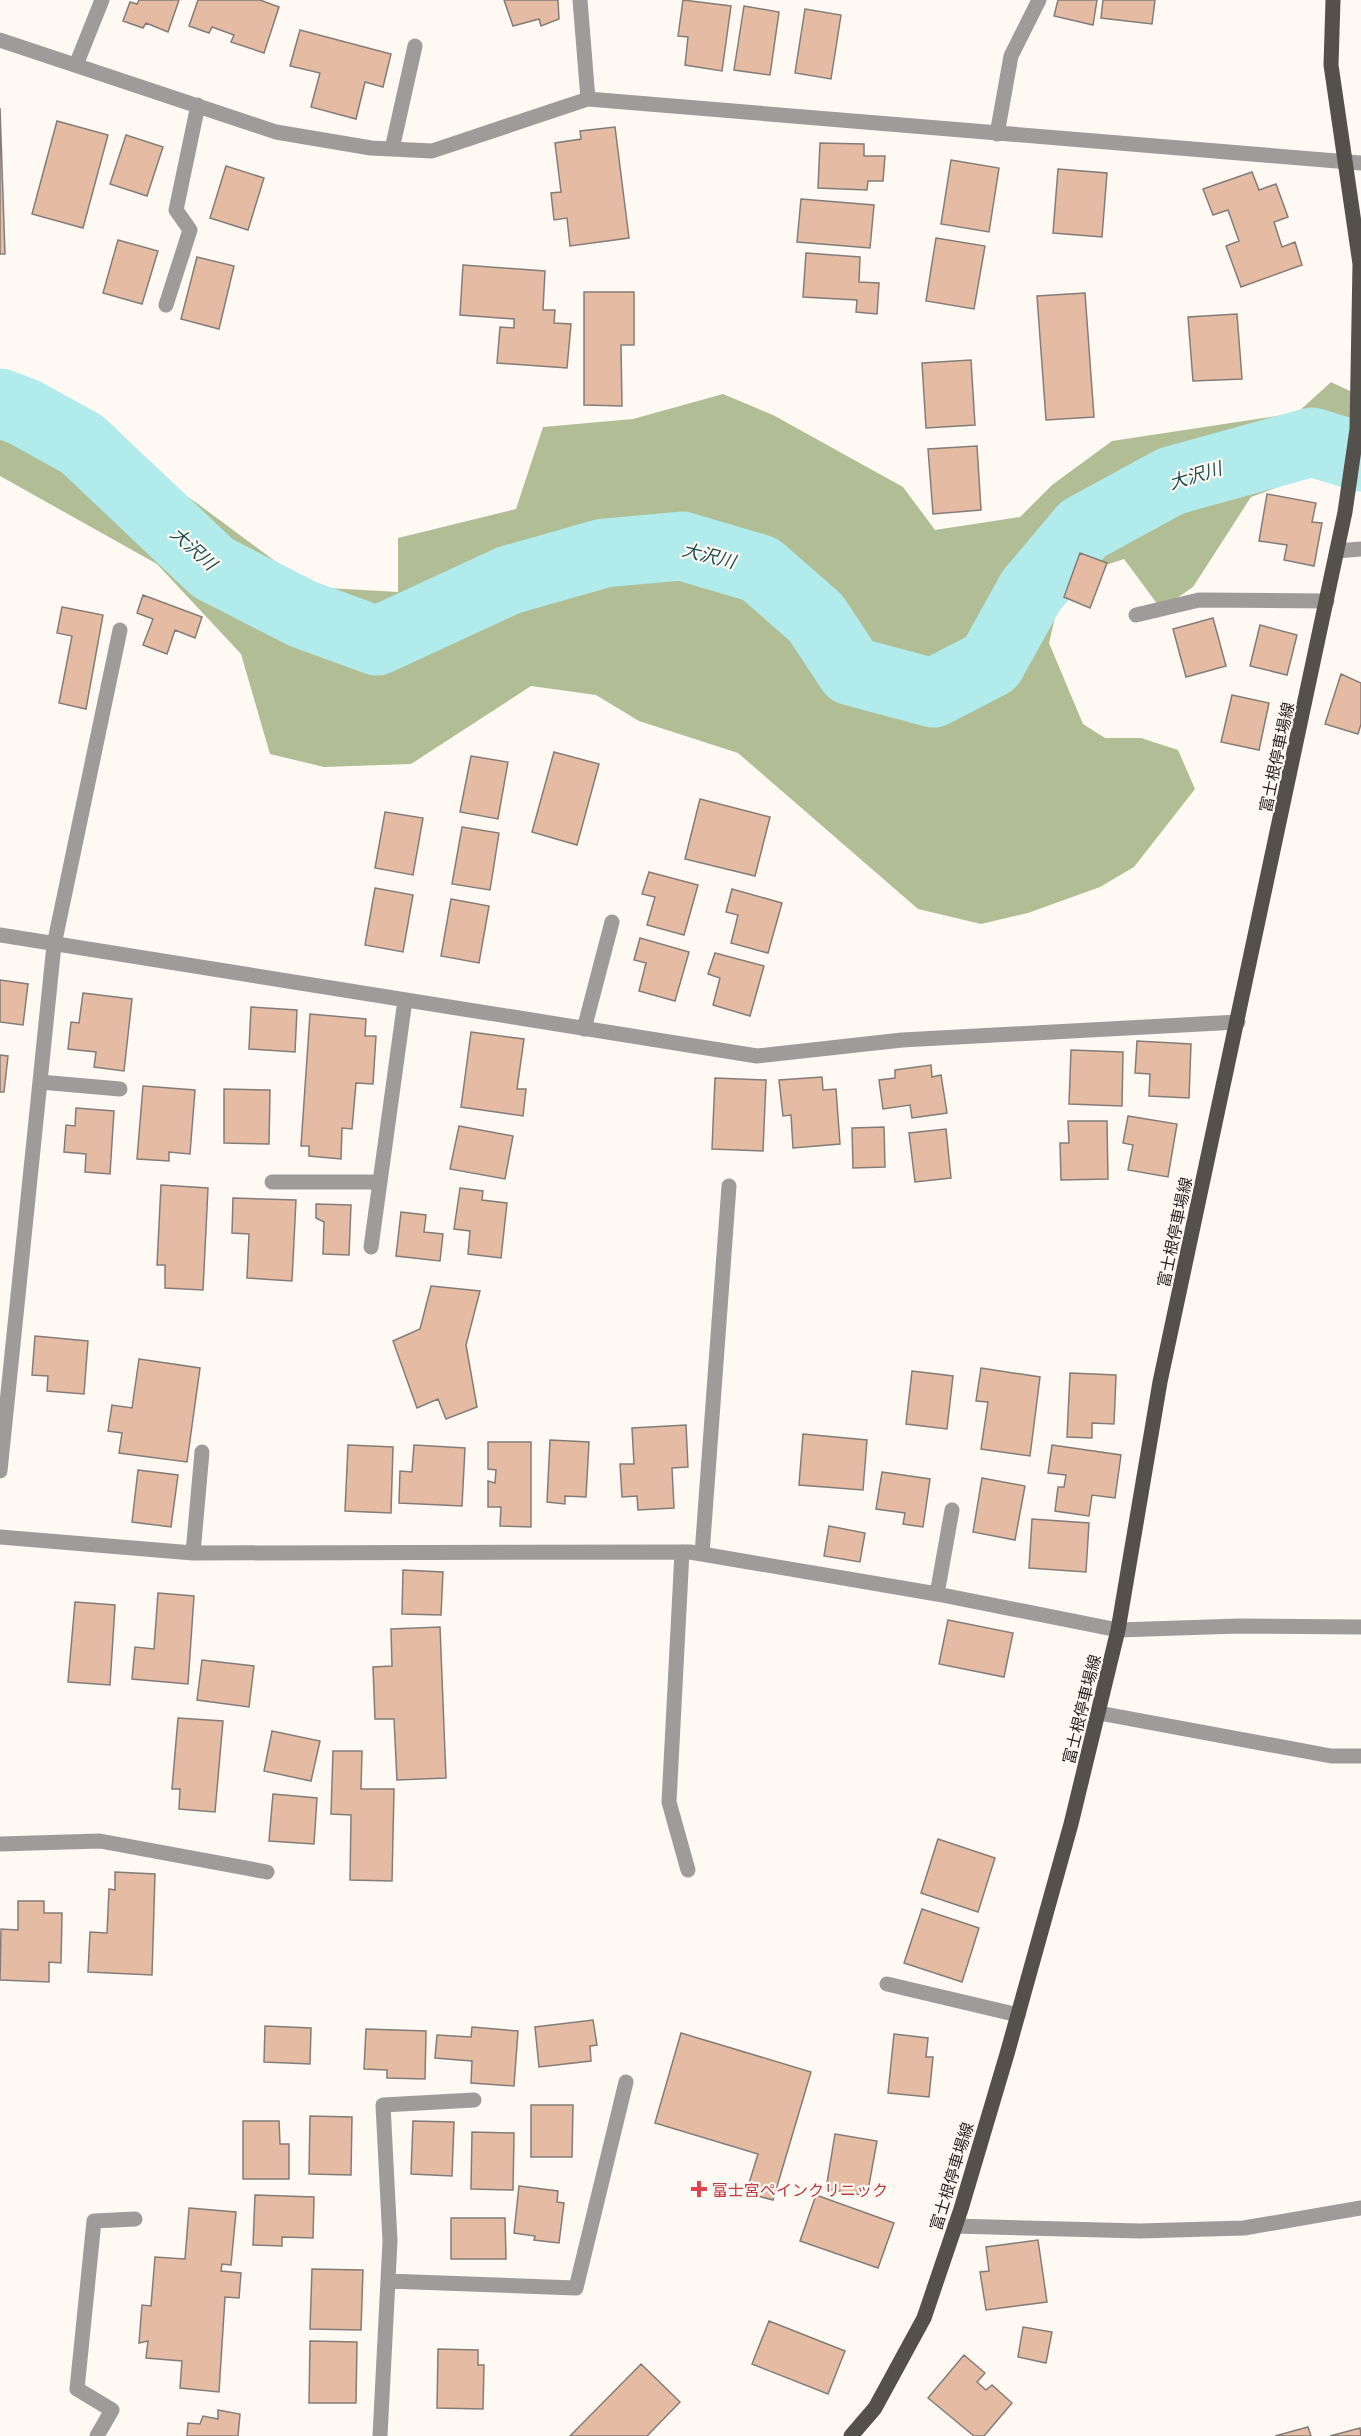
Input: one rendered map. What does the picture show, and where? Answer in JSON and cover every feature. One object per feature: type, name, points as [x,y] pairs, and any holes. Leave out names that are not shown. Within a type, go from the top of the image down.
[{"type":"main road","name":"富士根停車場線","points":[[851,2436],[875,2408],[924,2318],[955,2226],[1071,1824],[1118,1630],[1160,1382],[1239,1022],[1345,512],[1358,429],[1361,264],[1331,65],[1333,0]]},
{"type":"street","points":[[76,65],[102,0]]},
{"type":"street","points":[[580,0],[588,99]]},
{"type":"street","points":[[997,134],[1011,56],[1038,0]]},
{"type":"street","points":[[0,40],[276,132],[371,148],[432,151],[588,99],[1361,164]]},
{"type":"street","points":[[392,149],[415,46]]},
{"type":"street","points":[[166,304],[190,230],[176,210],[198,105]]},
{"type":"street","points":[[1337,551],[1361,549]]},
{"type":"street","points":[[1136,615],[1199,600],[1327,601]]},
{"type":"street","points":[[0,1472],[54,945],[120,630]]},
{"type":"street","points":[[584,1029],[612,922]]},
{"type":"street","points":[[0,935],[757,1056],[902,1040],[1239,1022]]},
{"type":"street","points":[[371,1247],[405,1000]]},
{"type":"street","points":[[40,1082],[120,1089]]},
{"type":"street","points":[[272,1182],[380,1182]]},
{"type":"street","points":[[702,1554],[729,1186]]},
{"type":"street","points":[[193,1553],[202,1452]]},
{"type":"street","points":[[937,1594],[952,1510]]},
{"type":"street","points":[[0,1537],[193,1553],[682,1552],[937,1594],[1118,1630],[1239,1626],[1361,1627]]},
{"type":"street","points":[[682,1552],[669,1802],[688,1870]]},
{"type":"street","points":[[1099,1713],[1331,1756],[1361,1756]]},
{"type":"street","points":[[0,1844],[100,1841],[267,1872]]},
{"type":"street","points":[[887,1984],[1018,2014]]},
{"type":"street","points":[[388,2281],[576,2288],[626,2082]]},
{"type":"street","points":[[380,2436],[390,2241],[383,2104],[474,2100]]},
{"type":"street","points":[[955,2226],[1140,2231],[1244,2228],[1361,2208]]},
{"type":"street","points":[[97,2436],[112,2410],[77,2389],[94,2221],[135,2219]]},
{"type":"green space","points":[[0,374],[87,427],[198,504],[310,587],[398,592],[398,538],[516,509],[543,427],[633,419],[723,394],[773,415],[903,487],[935,530],[1020,517],[1052,485],[1112,441],[1297,413],[1331,382],[1352,392],[1358,466],[1300,479],[1251,497],[1193,587],[1161,609],[1124,559],[1064,579],[1049,643],[1083,724],[1105,738],[1141,738],[1178,750],[1195,789],[1134,867],[1100,887],[1028,913],[981,924],[918,909],[738,753],[639,721],[596,695],[531,686],[411,764],[324,767],[270,754],[241,654],[157,564],[0,476]]},
{"type":"building","points":[[139,0],[179,0],[168,32],[146,23],[143,28],[123,21],[130,2],[137,4]]},
{"type":"building","points":[[198,0],[260,0],[279,7],[264,53],[231,42],[234,35],[212,27],[209,33],[189,26]]},
{"type":"building","points":[[504,0],[558,0],[559,19],[541,26],[539,19],[513,26]]},
{"type":"building","points":[[683,0],[731,6],[722,71],[685,65],[688,37],[678,36]]},
{"type":"building","points":[[1058,0],[1097,0],[1093,25],[1054,16]]},
{"type":"building","points":[[1103,0],[1155,0],[1152,24],[1101,18]]},
{"type":"building","points":[[744,6],[779,12],[770,75],[734,70]]},
{"type":"building","points":[[805,9],[841,15],[831,79],[795,73]]},
{"type":"building","points":[[300,30],[391,54],[383,87],[365,82],[356,119],[311,107],[320,73],[290,66]]},
{"type":"building","points":[[0,108],[5,254],[0,254]]},
{"type":"building","points":[[57,121],[108,135],[83,228],[32,214]]},
{"type":"building","points":[[615,127],[629,238],[570,246],[567,218],[554,220],[551,193],[561,192],[555,143],[581,139],[580,131]]},
{"type":"building","points":[[126,135],[163,147],[147,196],[110,184]]},
{"type":"building","points":[[820,143],[864,144],[864,156],[885,156],[883,181],[868,181],[867,190],[818,188]]},
{"type":"building","points":[[951,160],[999,168],[989,232],[941,224]]},
{"type":"building","points":[[226,166],[264,178],[248,230],[210,218]]},
{"type":"building","points":[[1058,169],[1107,173],[1102,237],[1053,233]]},
{"type":"building","points":[[1252,172],[1259,190],[1276,184],[1288,217],[1274,222],[1282,247],[1295,242],[1302,265],[1241,287],[1226,246],[1239,241],[1228,210],[1213,215],[1203,189]]},
{"type":"building","points":[[801,199],[874,205],[870,248],[797,242]]},
{"type":"building","points":[[936,238],[985,246],[974,309],[926,301]]},
{"type":"building","points":[[118,240],[158,251],[142,304],[103,293]]},
{"type":"building","points":[[806,253],[860,257],[859,282],[879,283],[877,314],[856,312],[857,300],[803,297]]},
{"type":"building","points":[[197,257],[234,266],[219,329],[181,319]]},
{"type":"building","points":[[463,265],[545,271],[543,310],[555,310],[554,323],[571,324],[567,368],[497,363],[500,327],[514,328],[514,319],[460,315]]},
{"type":"building","points":[[584,292],[634,292],[634,345],[621,345],[622,406],[584,405]]},
{"type":"building","points":[[1085,293],[1094,417],[1046,420],[1037,296]]},
{"type":"building","points":[[1237,314],[1242,379],[1193,381],[1188,317]]},
{"type":"building","points":[[971,360],[975,425],[926,428],[922,363]]},
{"type":"building","points":[[977,446],[981,510],[933,514],[928,449]]},
{"type":"building","points":[[1267,494],[1316,503],[1312,522],[1322,523],[1314,566],[1284,560],[1287,545],[1259,541]]},
{"type":"building","points":[[1080,553],[1107,563],[1090,608],[1064,597]]},
{"type":"building","points":[[143,595],[202,617],[195,638],[175,630],[167,654],[143,645],[153,619],[137,613]]},
{"type":"building","points":[[62,607],[103,615],[86,709],[59,703],[72,636],[57,633]]},
{"type":"building","points":[[1213,618],[1226,666],[1186,677],[1173,629]]},
{"type":"building","points":[[1260,625],[1297,635],[1287,675],[1250,666]]},
{"type":"building","points":[[1341,674],[1361,683],[1361,724],[1358,734],[1325,724]]},
{"type":"building","points":[[1232,695],[1269,703],[1259,750],[1221,742]]},
{"type":"building","points":[[554,752],[599,764],[577,845],[532,832]]},
{"type":"building","points":[[471,756],[508,762],[498,819],[460,812]]},
{"type":"building","points":[[700,799],[770,817],[755,876],[685,859]]},
{"type":"building","points":[[385,812],[423,818],[413,875],[375,868]]},
{"type":"building","points":[[462,827],[499,833],[490,890],[452,884]]},
{"type":"building","points":[[649,872],[698,885],[684,935],[647,925],[655,897],[642,894]]},
{"type":"building","points":[[375,888],[413,895],[403,952],[365,945]]},
{"type":"building","points":[[732,889],[782,903],[768,953],[731,943],[738,915],[726,912]]},
{"type":"building","points":[[451,899],[489,906],[479,963],[441,956]]},
{"type":"building","points":[[640,938],[689,952],[675,1001],[639,991],[646,963],[634,960]]},
{"type":"building","points":[[715,953],[764,966],[750,1016],[713,1005],[720,978],[708,974]]},
{"type":"building","points":[[0,980],[28,984],[23,1025],[0,1022]]},
{"type":"building","points":[[83,993],[132,999],[124,1071],[94,1067],[96,1052],[68,1049],[71,1022],[79,1023]]},
{"type":"building","points":[[251,1007],[297,1010],[295,1052],[249,1049]]},
{"type":"building","points":[[310,1014],[366,1019],[365,1036],[376,1036],[373,1084],[356,1083],[352,1129],[342,1128],[341,1159],[309,1156],[309,1146],[301,1146]]},
{"type":"building","points":[[471,1032],[524,1039],[517,1089],[526,1089],[523,1116],[461,1107]]},
{"type":"building","points":[[1137,1041],[1191,1044],[1189,1098],[1149,1096],[1150,1074],[1135,1073]]},
{"type":"building","points":[[1071,1050],[1123,1052],[1122,1106],[1069,1104]]},
{"type":"building","points":[[0,1055],[8,1056],[4,1092],[0,1092]]},
{"type":"building","points":[[931,1065],[932,1077],[941,1075],[947,1113],[912,1118],[910,1105],[883,1109],[879,1080],[895,1078],[895,1070]]},
{"type":"building","points":[[822,1077],[823,1090],[836,1089],[840,1144],[793,1148],[791,1115],[783,1116],[779,1080]]},
{"type":"building","points":[[715,1078],[766,1080],[763,1151],[712,1149]]},
{"type":"building","points":[[143,1086],[195,1090],[190,1154],[169,1152],[169,1161],[137,1159]]},
{"type":"building","points":[[224,1089],[270,1090],[269,1144],[224,1143]]},
{"type":"building","points":[[76,1108],[114,1111],[110,1174],[85,1172],[86,1154],[64,1152],[66,1125],[75,1126]]},
{"type":"building","points":[[1128,1116],[1177,1124],[1168,1177],[1128,1170],[1133,1145],[1123,1143]]},
{"type":"building","points":[[1068,1121],[1107,1121],[1108,1179],[1061,1180],[1060,1143],[1069,1143]]},
{"type":"building","points":[[459,1126],[513,1136],[505,1179],[450,1169]]},
{"type":"building","points":[[884,1127],[885,1167],[853,1168],[852,1128]]},
{"type":"building","points":[[946,1129],[951,1178],[915,1182],[909,1133]]},
{"type":"building","points":[[161,1185],[208,1188],[203,1290],[165,1288],[165,1265],[157,1265]]},
{"type":"building","points":[[460,1188],[483,1191],[482,1200],[507,1203],[501,1258],[468,1254],[470,1231],[454,1229]]},
{"type":"building","points":[[233,1198],[296,1200],[292,1281],[247,1278],[249,1234],[232,1233]]},
{"type":"building","points":[[316,1204],[351,1205],[349,1255],[323,1254],[324,1222],[316,1218]]},
{"type":"building","points":[[401,1212],[426,1215],[424,1232],[443,1234],[440,1261],[396,1256]]},
{"type":"building","points":[[431,1286],[480,1291],[466,1345],[477,1407],[446,1419],[438,1399],[417,1408],[393,1341],[420,1329]]},
{"type":"building","points":[[35,1336],[88,1341],[84,1394],[47,1391],[48,1376],[32,1375]]},
{"type":"building","points":[[139,1359],[200,1368],[187,1462],[119,1453],[122,1433],[108,1431],[112,1405],[132,1408]]},
{"type":"building","points":[[981,1368],[1040,1377],[1030,1456],[981,1449],[988,1402],[976,1401]]},
{"type":"building","points":[[912,1371],[953,1376],[947,1429],[906,1424]]},
{"type":"building","points":[[1070,1373],[1116,1375],[1114,1424],[1092,1423],[1092,1438],[1067,1437]]},
{"type":"building","points":[[686,1425],[688,1467],[672,1468],[674,1508],[638,1510],[637,1496],[622,1497],[620,1464],[634,1464],[632,1428]]},
{"type":"building","points":[[803,1434],[867,1440],[863,1490],[799,1485]]},
{"type":"building","points":[[550,1440],[589,1442],[586,1497],[565,1496],[565,1504],[547,1502]]},
{"type":"building","points":[[488,1442],[531,1442],[531,1527],[500,1526],[501,1507],[488,1507],[488,1481],[495,1483],[496,1470],[488,1469]]},
{"type":"building","points":[[348,1445],[393,1447],[391,1513],[345,1511]]},
{"type":"building","points":[[414,1445],[465,1448],[462,1506],[399,1503],[400,1471],[412,1472]]},
{"type":"building","points":[[1052,1445],[1121,1455],[1115,1498],[1092,1495],[1089,1516],[1055,1511],[1058,1487],[1064,1487],[1066,1475],[1048,1473]]},
{"type":"building","points":[[138,1470],[178,1475],[171,1527],[132,1522]]},
{"type":"building","points":[[882,1472],[930,1479],[923,1527],[903,1524],[905,1513],[876,1509]]},
{"type":"building","points":[[982,1478],[1025,1486],[1015,1540],[973,1532]]},
{"type":"building","points":[[1032,1519],[1089,1523],[1086,1572],[1029,1568]]},
{"type":"building","points":[[829,1526],[865,1533],[860,1562],[824,1556]]},
{"type":"building","points":[[403,1570],[443,1572],[441,1615],[402,1614]]},
{"type":"building","points":[[158,1593],[194,1596],[188,1684],[132,1679],[135,1647],[154,1649]]},
{"type":"building","points":[[75,1602],[115,1605],[110,1685],[68,1682]]},
{"type":"building","points":[[948,1620],[1013,1633],[1004,1677],[939,1664]]},
{"type":"building","points":[[440,1627],[446,1778],[397,1780],[394,1719],[375,1719],[373,1667],[392,1666],[391,1629]]},
{"type":"building","points":[[202,1660],[254,1666],[249,1707],[197,1700]]},
{"type":"building","points":[[178,1718],[223,1721],[215,1812],[179,1809],[180,1789],[172,1789]]},
{"type":"building","points":[[272,1731],[320,1741],[311,1781],[264,1771]]},
{"type":"building","points":[[333,1751],[362,1751],[361,1789],[394,1789],[392,1881],[350,1880],[351,1815],[331,1814]]},
{"type":"building","points":[[273,1794],[317,1798],[314,1844],[269,1841]]},
{"type":"building","points":[[938,1839],[995,1858],[978,1912],[921,1893]]},
{"type":"building","points":[[115,1872],[155,1874],[152,1975],[88,1972],[90,1932],[107,1933],[109,1889],[115,1890]]},
{"type":"building","points":[[18,1901],[44,1901],[44,1913],[62,1913],[61,1963],[49,1962],[49,1982],[0,1980],[1,1929],[18,1930]]},
{"type":"building","points":[[922,1909],[979,1928],[962,1982],[904,1963]]},
{"type":"building","points":[[593,2020],[597,2045],[590,2046],[591,2061],[539,2067],[535,2027]]},
{"type":"building","points":[[265,2026],[311,2028],[310,2064],[264,2062]]},
{"type":"building","points":[[472,2027],[518,2031],[514,2086],[471,2083],[472,2061],[435,2058],[437,2035],[471,2037]]},
{"type":"building","points":[[366,2029],[426,2031],[425,2079],[387,2078],[387,2070],[364,2069]]},
{"type":"building","points":[[681,2033],[811,2072],[773,2200],[746,2193],[758,2154],[655,2123]]},
{"type":"building","points":[[894,2034],[928,2038],[926,2057],[933,2057],[929,2097],[888,2093]]},
{"type":"building","points":[[531,2105],[573,2105],[572,2157],[531,2157]]},
{"type":"building","points":[[310,2116],[352,2117],[351,2175],[309,2174]]},
{"type":"building","points":[[243,2121],[279,2121],[280,2144],[289,2144],[289,2179],[243,2179]]},
{"type":"building","points":[[413,2121],[454,2122],[452,2176],[411,2174]]},
{"type":"building","points":[[472,2132],[514,2133],[513,2190],[471,2189]]},
{"type":"building","points":[[835,2134],[877,2141],[867,2196],[826,2189]]},
{"type":"building","points":[[519,2186],[558,2191],[557,2202],[564,2203],[559,2243],[534,2240],[535,2236],[514,2233]]},
{"type":"building","points":[[255,2195],[314,2197],[313,2238],[282,2237],[282,2246],[253,2245]]},
{"type":"building","points":[[816,2195],[894,2223],[878,2268],[800,2241]]},
{"type":"building","points":[[189,2208],[236,2212],[231,2265],[222,2264],[221,2271],[241,2273],[239,2298],[225,2297],[219,2392],[180,2388],[182,2361],[146,2358],[148,2341],[139,2343],[142,2305],[151,2306],[155,2257],[185,2259]]},
{"type":"building","points":[[451,2218],[505,2218],[506,2259],[451,2259]]},
{"type":"building","points":[[1038,2240],[1047,2302],[986,2310],[980,2272],[989,2271],[986,2247]]},
{"type":"building","points":[[312,2269],[363,2270],[361,2330],[310,2329]]},
{"type":"building","points":[[769,2321],[845,2351],[828,2394],[752,2364]]},
{"type":"building","points":[[1023,2327],[1052,2332],[1046,2363],[1018,2357]]},
{"type":"building","points":[[310,2341],[357,2342],[356,2403],[309,2403]]},
{"type":"building","points":[[438,2349],[478,2350],[478,2365],[484,2365],[483,2409],[437,2408]]},
{"type":"building","points":[[964,2355],[985,2373],[977,2382],[986,2390],[992,2385],[1012,2403],[984,2436],[974,2436],[928,2398]]},
{"type":"building","points":[[641,2364],[680,2402],[647,2436],[570,2436]]},
{"type":"building","points":[[218,2410],[240,2414],[238,2436],[187,2436],[188,2423],[200,2424],[203,2416],[218,2419]]},
{"type":"building","points":[[1308,2427],[1311,2436],[1275,2436]]},
{"type":"building","points":[[1360,2428],[1361,2436],[1330,2436]]},
{"type":"waterway","name":"大沢川","points":[[0,403],[24,412],[82,444],[213,568],[303,614],[377,641],[509,580],[604,553],[682,546],[760,569],[816,618],[851,671],[933,693],[991,663],[1031,591],[1083,529],[1171,481],[1312,442],[1361,457]]},
{"type":"place","name":"富士宮ペインクリニック","points":[[699,2189]]}]
